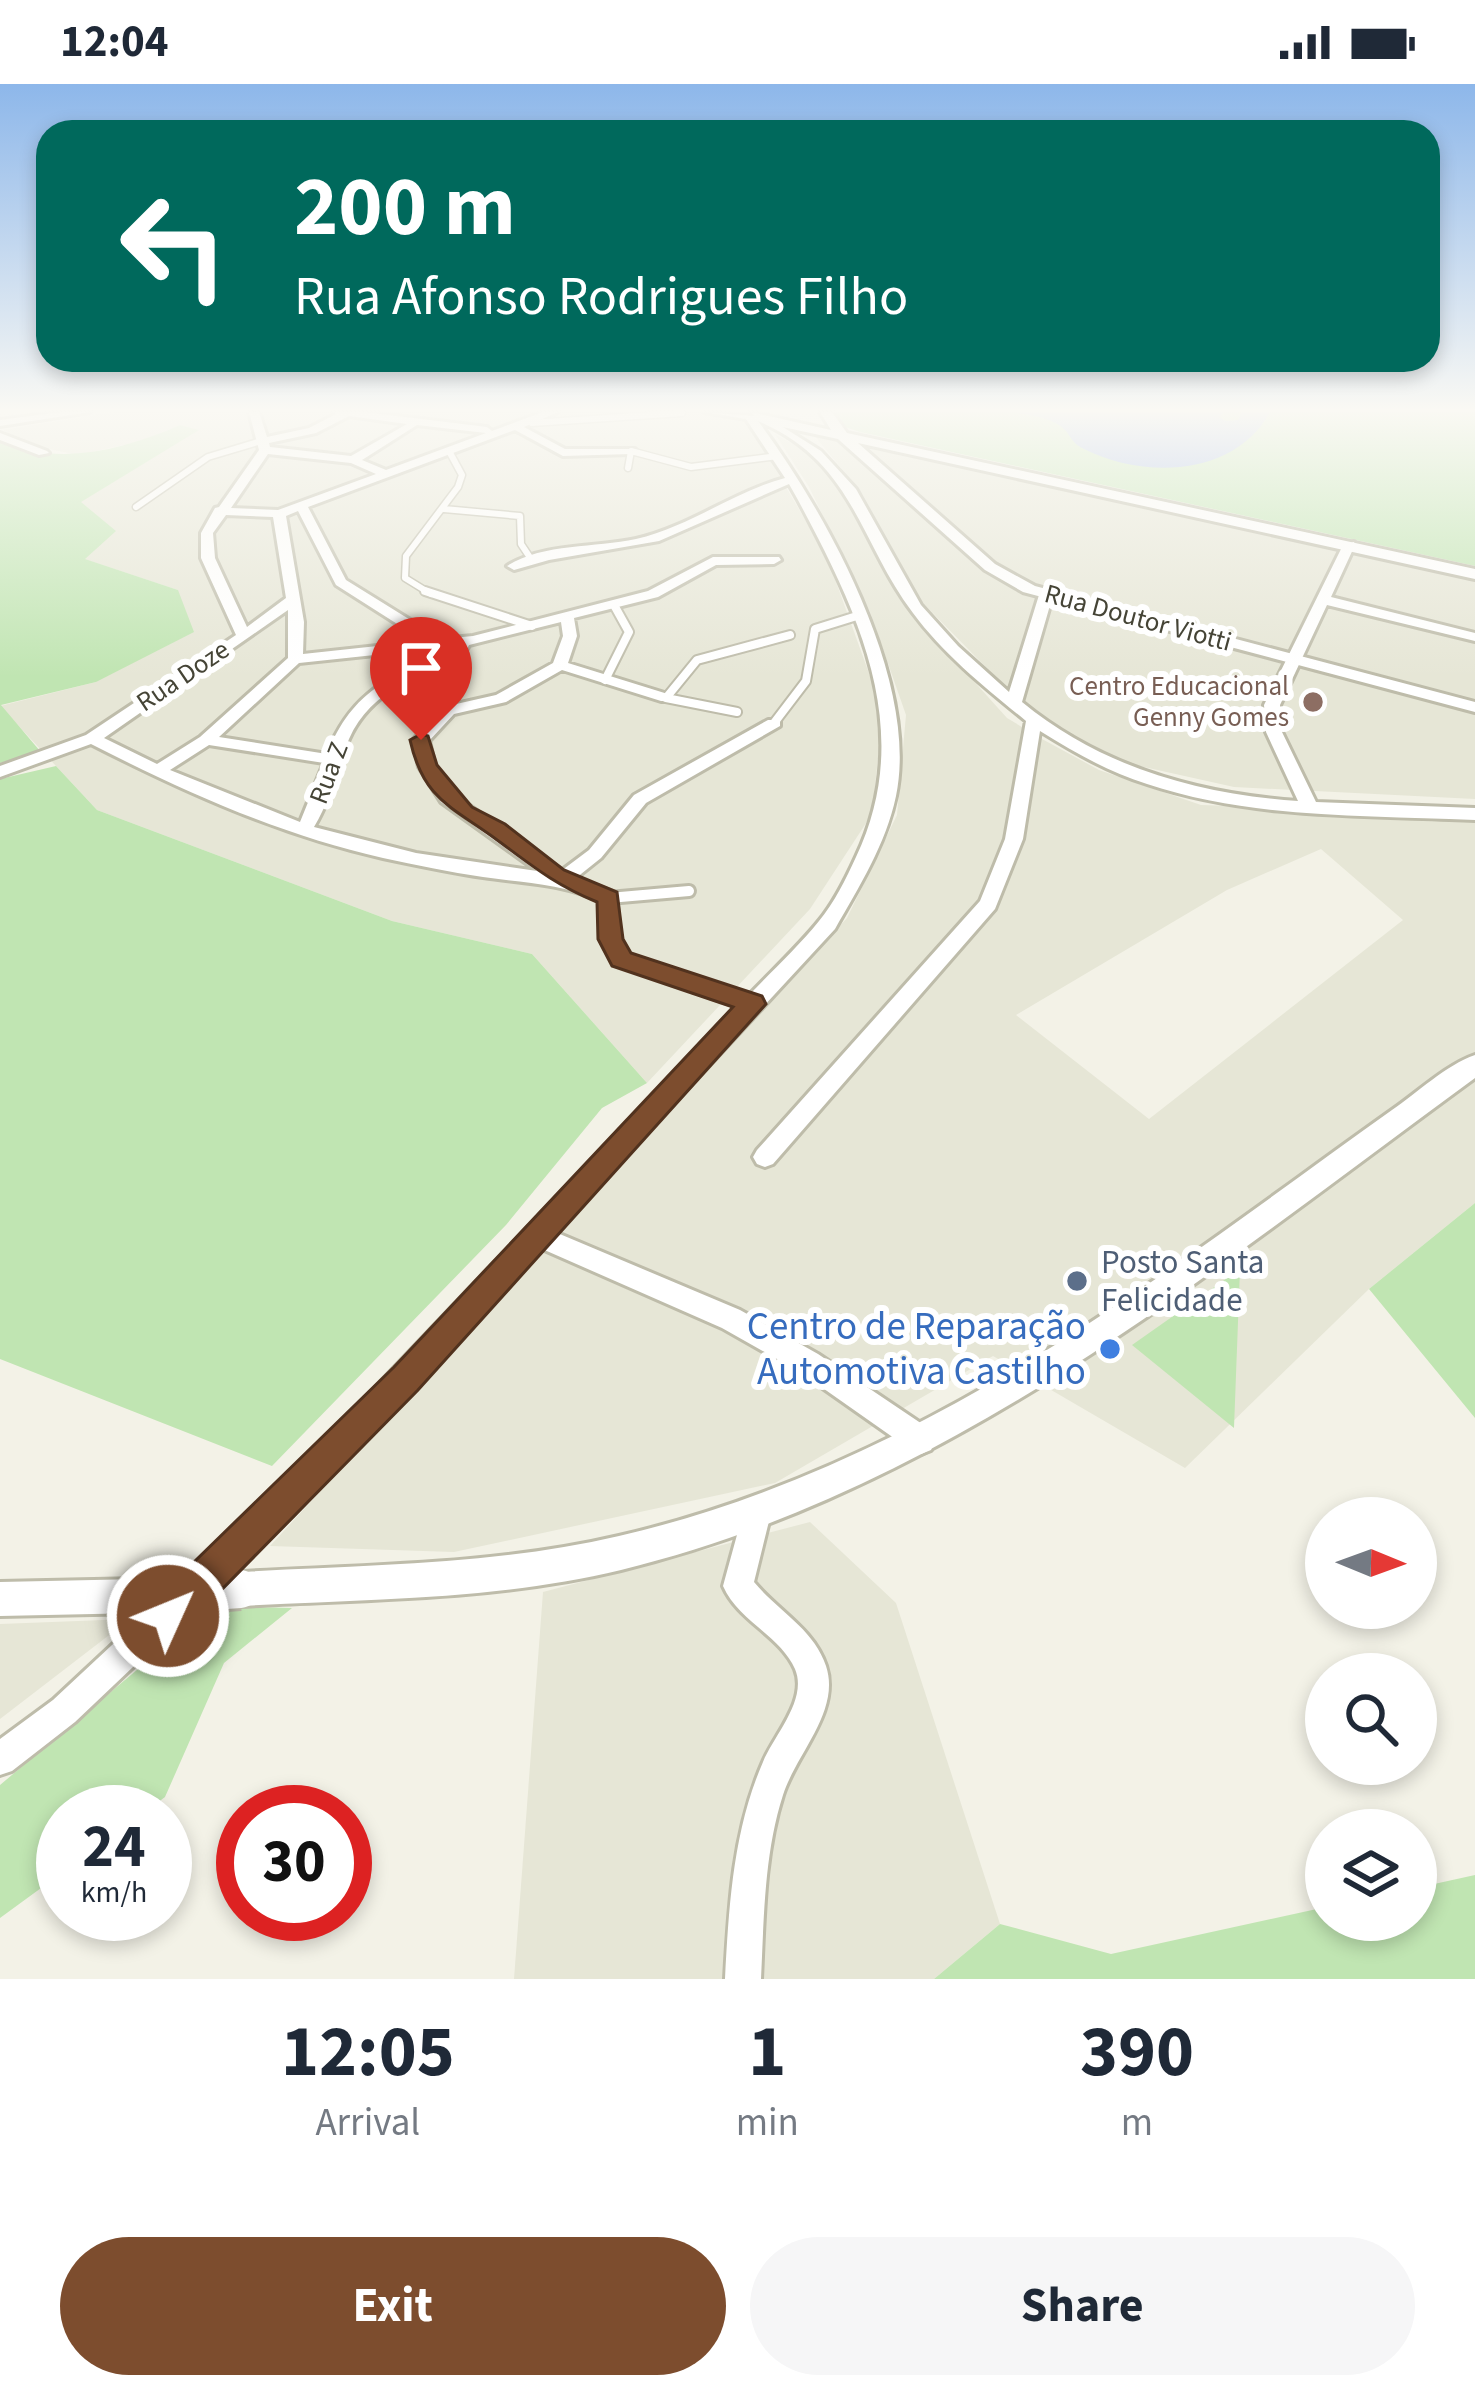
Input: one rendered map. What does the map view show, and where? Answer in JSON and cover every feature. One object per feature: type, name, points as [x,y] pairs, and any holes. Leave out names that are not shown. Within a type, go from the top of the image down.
[{"type":"street","points":[[219,511],[226,500]]},
{"type":"street","points":[[219,511],[279,514],[315,500]]},
{"type":"street","points":[[514,566],[651,539],[730,500]]},
{"type":"street","points":[[0,1759],[64,1711],[283,1505],[471,1310],[535,1234],[827,924],[858,878],[887,803],[894,716],[860,615],[805,500]]},
{"type":"street","points":[[857,500],[908,596],[949,646],[1033,723],[1113,768],[1228,802],[1475,814]]},
{"type":"street","name":"Rua Doutor Viotti","points":[[919,500],[1010,580],[1046,595],[1475,707]]},
{"type":"street","points":[[1147,500],[1475,574]]},
{"type":"street","points":[[301,506],[341,582],[435,651]]},
{"type":"street","name":"Rua Doze","points":[[0,772],[92,738],[244,636],[208,558],[207,533],[219,511]]},
{"type":"street","points":[[279,514],[293,599],[295,659]]},
{"type":"street","points":[[1309,806],[1270,716],[1291,657],[1349,545]]},
{"type":"street","name":"Rua Z","points":[[304,829],[364,703],[435,651],[652,593],[713,561],[774,560]]},
{"type":"street","points":[[1013,706],[1046,595]]},
{"type":"street","points":[[244,636],[293,599]]},
{"type":"street","points":[[1322,599],[1475,637]]},
{"type":"street","points":[[567,618],[571,636],[560,664],[501,699],[449,710],[421,740],[427,766],[447,798],[560,877],[609,898],[610,939],[622,959],[753,1004]]},
{"type":"street","points":[[156,772],[206,740],[295,659],[435,651]]},
{"type":"street","points":[[560,664],[666,698]]},
{"type":"street","points":[[92,738],[156,772],[304,829],[428,861],[560,877],[596,854],[640,799],[774,723]]},
{"type":"street","points":[[766,1157],[988,904],[1008,868],[1018,834],[1033,723]]},
{"type":"street","points":[[206,740],[334,760]]},
{"type":"street","points":[[0,1599],[140,1596],[478,1575],[619,1553],[757,1513],[862,1473],[1018,1390],[1203,1267],[1475,1065]]},
{"type":"street","points":[[535,1234],[731,1319],[809,1363],[921,1440]]},
{"type":"street","points":[[743,1979],[757,1825],[776,1769],[813,1699],[813,1674],[804,1653],[748,1603],[738,1586],[757,1513]]},
{"type":"lane","points":[[136,507],[145,500]]},
{"type":"lane","points":[[449,500],[406,556],[405,578],[429,594],[532,626]]},
{"type":"lane","points":[[444,509],[520,516],[521,544],[531,559]]},
{"type":"lane","points":[[604,680],[626,650],[631,628],[628,616],[614,605]]},
{"type":"lane","points":[[774,723],[801,699],[809,679],[814,629],[860,615]]},
{"type":"lane","points":[[737,712],[666,698],[697,660],[790,635]]},
{"type":"lane","points":[[609,898],[688,891]]},
{"type":"shaded area","points":[[794,500],[827,557],[883,712],[872,814],[810,909],[647,1083],[532,954],[392,921],[97,810],[0,706],[96,682],[178,590],[84,559],[80,502]]},
{"type":"shaded area","points":[[816,500],[848,500],[898,597],[1007,718],[1099,770],[1201,805],[1475,814],[1475,1203],[1369,1289],[1185,1468],[993,1356],[775,1483],[454,1552],[270,1546],[847,918],[897,815],[906,715],[870,612]],"holes":[[[1321,849],[1403,920],[1149,1119],[1016,1015],[1227,890]]]},
{"type":"shaded area","points":[[866,500],[1133,500],[1475,576],[1475,799],[1234,787],[1135,765],[1082,742],[1017,699],[916,596]]},
{"type":"shaded area","points":[[810,1522],[896,1603],[1000,1924],[934,1979],[514,1979],[543,1592]]},
{"type":"shaded area","points":[[130,1619],[0,1719],[0,1624]]},
{"type":"green space","points":[[0,500],[84,500],[116,531],[85,559],[178,590],[194,632],[96,682],[1,705],[40,751],[0,763]]},
{"type":"green space","points":[[1174,500],[1475,500],[1475,566]]},
{"type":"green space","points":[[56,766],[97,810],[392,921],[532,954],[647,1083],[602,1108],[506,1225],[272,1466],[0,1359],[0,779]]},
{"type":"green space","points":[[1475,1203],[1475,1418],[1369,1289]]},
{"type":"green space","points":[[1240,1269],[1234,1428],[1132,1345]]},
{"type":"green space","points":[[213,1606],[292,1608],[224,1663],[170,1785],[36,1785],[36,1892],[0,1918],[0,1785]]},
{"type":"green space","points":[[1475,1875],[1475,1979],[934,1979],[1000,1924],[1111,1954],[1305,1912],[1305,1941],[1437,1941],[1437,1883]]},
{"type":"place","name":"Centro Educacional Genny Gomes","points":[[1313,702]]},
{"type":"place","name":"Posto Santa Felicidade","points":[[1077,1281]]},
{"type":"place","name":"Centro de Reparação Automotiva Castilho","points":[[1110,1349]]},
{"type":"route","points":[[168,1616],[406,1378],[753,1004],[622,959],[610,939],[609,898],[555,875],[497,829],[447,798],[427,766],[421,740]]}]
